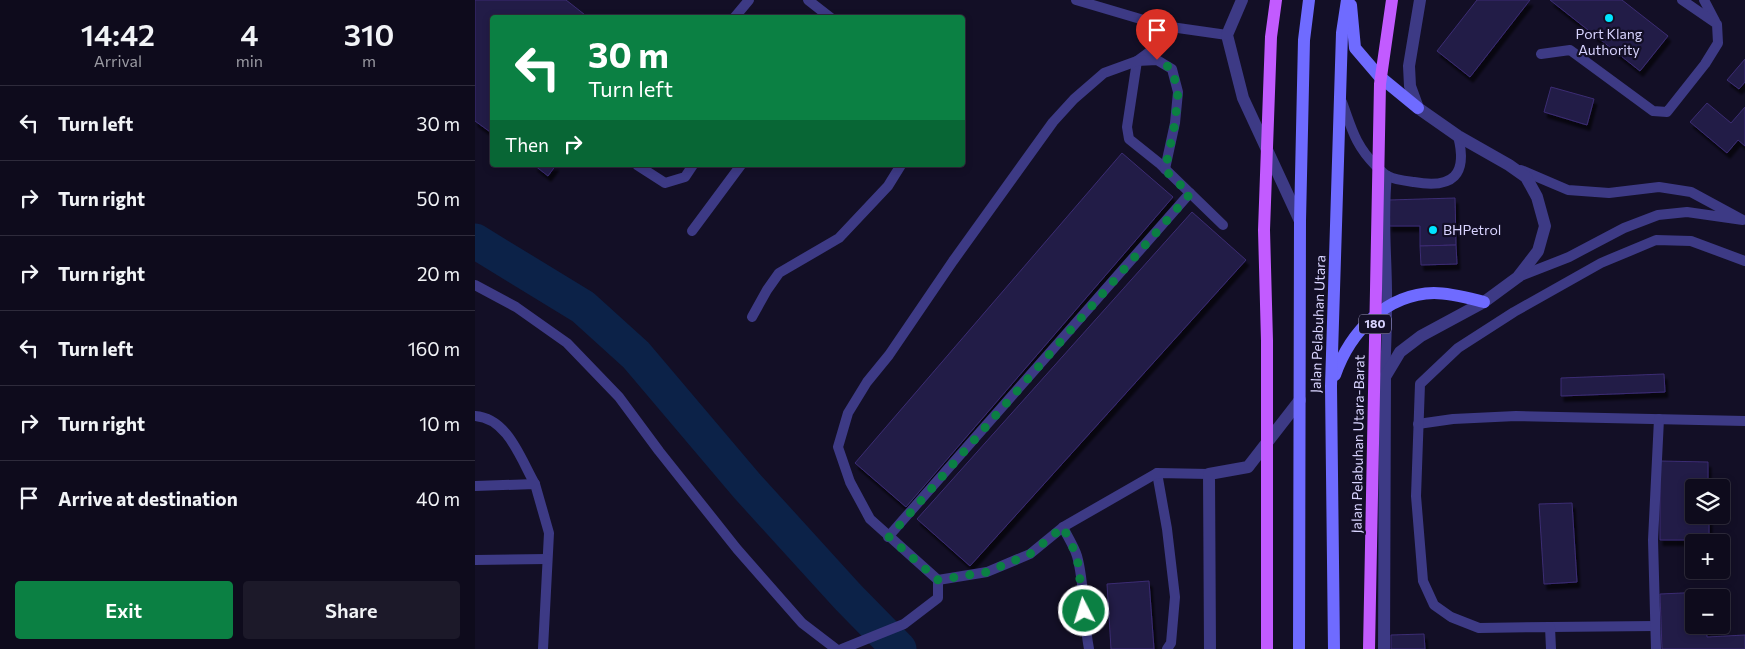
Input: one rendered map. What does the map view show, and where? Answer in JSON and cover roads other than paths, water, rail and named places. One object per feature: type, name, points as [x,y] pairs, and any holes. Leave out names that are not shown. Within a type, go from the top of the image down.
[{"type":"main road","points":[[1267,649],[1267,341],[1264,230],[1271,37],[1275,0]]},
{"type":"main road","name":"Jalan Pelabuhan Utara","points":[[1299,649],[1300,221],[1304,40],[1309,0]]},
{"type":"main road","name":"Jalan Pelabuhan Utara","points":[[1334,649],[1331,386],[1341,33],[1347,0]]},
{"type":"main road","points":[[1351,0],[1355,48],[1379,76],[1418,108]]},
{"type":"main road","name":"Jalan Pelabuhan Utara-Barat","points":[[1369,649],[1380,84],[1392,0]]},
{"type":"main road","points":[[1331,386],[1340,360],[1351,340],[1366,322],[1387,307],[1411,297],[1433,293],[1484,302]]},
{"type":"street","points":[[1242,0],[1227,35],[1243,98],[1300,221]]},
{"type":"street","points":[[1384,649],[1385,377],[1400,352],[1421,336],[1484,302],[1518,277],[1538,251],[1545,226],[1537,196],[1526,177],[1458,136],[1418,108],[1410,86],[1409,66],[1420,0]]},
{"type":"street","points":[[1210,649],[1209,474],[1248,467],[1300,400]]},
{"type":"lane","points":[[736,15],[749,0]]},
{"type":"lane","points":[[808,0],[827,15]]},
{"type":"lane","points":[[1077,0],[1164,26],[1227,35]]},
{"type":"lane","points":[[1682,0],[1717,24]]},
{"type":"lane","points":[[1541,54],[1570,50],[1653,111],[1667,112],[1705,64],[1718,42],[1717,24],[1704,0]]},
{"type":"lane","points":[[1164,26],[1151,50],[1137,61],[1127,127],[1129,140],[1165,170],[1223,225]]},
{"type":"lane","points":[[842,649],[904,624],[938,598],[938,580],[870,519],[850,482],[838,446],[848,413],[867,382],[889,355],[953,261],[1053,122],[1074,99],[1104,73],[1137,61],[1157,60],[1172,69],[1178,92],[1175,123],[1165,170]]},
{"type":"lane","points":[[1340,97],[1349,126],[1365,154],[1387,176],[1426,184],[1447,182],[1454,178],[1459,170],[1462,152],[1458,136]]},
{"type":"lane","points":[[1509,165],[1567,190],[1609,193],[1659,187],[1691,192],[1744,220]]},
{"type":"lane","points":[[640,167],[665,184],[685,176],[692,167]]},
{"type":"lane","points":[[692,231],[740,167]]},
{"type":"lane","points":[[752,317],[779,273],[839,238],[888,186],[900,167]]},
{"type":"lane","points":[[1385,377],[1387,307],[1384,227],[1387,176]]},
{"type":"lane","points":[[889,537],[1190,194]]},
{"type":"lane","points":[[1518,277],[1569,257],[1624,228],[1658,215],[1687,212],[1744,220]]},
{"type":"lane","points":[[1655,626],[1479,628],[1451,617],[1434,606],[1423,581],[1416,496],[1420,384],[1458,348],[1514,312],[1601,263],[1656,240],[1691,241],[1745,261]]},
{"type":"lane","points":[[475,285],[516,307],[567,343],[619,397],[659,451],[737,549],[802,623],[835,649]]},
{"type":"lane","points":[[475,416],[482,416],[500,426],[509,437],[535,484],[549,533],[543,649]]},
{"type":"lane","points":[[1418,424],[1453,419],[1516,416],[1745,421]]},
{"type":"lane","points":[[1655,649],[1653,540],[1659,419]]},
{"type":"lane","points":[[938,580],[987,572],[1030,554],[1063,527],[1157,472],[1209,474]]},
{"type":"lane","points":[[1157,472],[1167,529],[1175,597],[1171,643],[1167,649]]},
{"type":"lane","points":[[475,486],[535,484]]},
{"type":"lane","points":[[1063,527],[1077,556],[1089,649]]},
{"type":"lane","points":[[475,560],[547,559]]},
{"type":"lane","points":[[1550,627],[1551,649]]},
{"type":"waterway","points":[[475,241],[583,307],[636,355],[747,486],[848,597],[899,649]]},
{"type":"place","name":"Port Klang Authority","points":[[1609,18]]},
{"type":"place","name":"BHPetrol","points":[[1433,230]]}]
